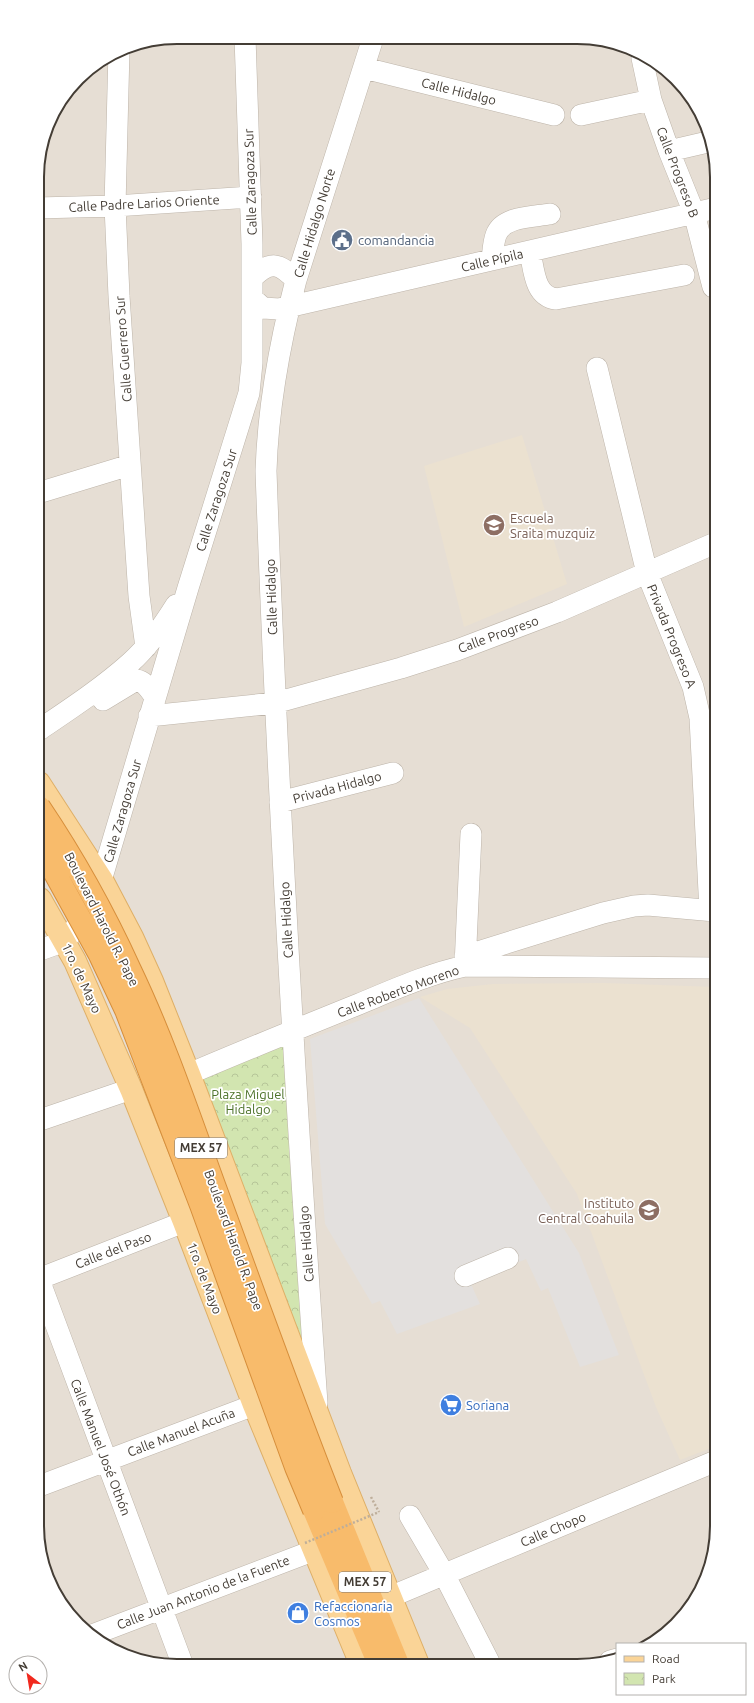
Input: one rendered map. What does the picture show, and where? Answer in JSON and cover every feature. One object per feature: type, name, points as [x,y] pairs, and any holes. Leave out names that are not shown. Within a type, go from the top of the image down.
[{"type":"highway","name":"Boulevard Harold R. Pape","points":[[44,814],[93,896],[116,940],[146,1005],[178,1086],[306,1437],[323,1506],[377,1659]]},
{"type":"highway","name":"Boulevard Harold R. Pape","points":[[44,853],[100,955],[126,1010],[201,1205],[293,1460],[323,1506],[397,1659]]},
{"type":"main road","points":[[44,791],[102,880],[132,937],[152,981],[189,1074],[320,1419],[416,1659]]},
{"type":"main road","points":[[44,874],[61,868],[69,860],[74,850],[74,838]]},
{"type":"main road","name":"1ro. de Mayo","points":[[44,906],[64,941],[99,1014],[131,1089],[310,1547],[359,1659]]},
{"type":"street","name":"Calle Zaragoza Sur","points":[[64,941],[92,905],[102,880],[152,706],[249,393],[252,363],[252,278],[251,197],[245,44]]},
{"type":"street","name":"Calle Hidalgo Norte","points":[[270,411],[296,280],[371,44]]},
{"type":"street","name":"Calle Guerrero Sur","points":[[119,58],[115,206],[119,296],[140,611],[146,647]]},
{"type":"street","name":"Calle Progreso B","points":[[643,62],[651,100],[669,151],[703,211],[710,264]]},
{"type":"street","name":"Calle Hidalgo","points":[[364,68],[554,115]]},
{"type":"street","points":[[581,115],[651,100]]},
{"type":"street","points":[[669,151],[705,143]]},
{"type":"street","name":"Calle Padre Larios Oriente","points":[[44,208],[115,206],[251,197]]},
{"type":"street","name":"Calle Pípila","points":[[290,306],[703,211]]},
{"type":"street","points":[[492,260],[494,239],[501,226],[516,219],[550,214]]},
{"type":"street","points":[[530,252],[538,288],[548,298],[556,299],[684,275]]},
{"type":"street","points":[[252,278],[260,270],[273,265],[284,269],[296,280]]},
{"type":"street","points":[[252,298],[259,306],[268,309],[279,309],[290,306]]},
{"type":"street","name":"Privada Progreso A","points":[[597,368],[648,573],[698,703],[710,879]]},
{"type":"street","name":"Calle Hidalgo","points":[[270,411],[266,472],[275,703],[292,1031],[320,1419]]},
{"type":"street","points":[[44,491],[130,465]]},
{"type":"street","name":"Calle Progreso","points":[[152,706],[275,703],[400,668],[457,650],[557,612],[710,546]]},
{"type":"street","points":[[44,727],[79,703],[131,662],[146,647],[165,623],[188,588]]},
{"type":"street","points":[[44,743],[131,682],[141,681],[152,706]]},
{"type":"street","name":"Privada Hidalgo","points":[[280,802],[393,773]]},
{"type":"street","points":[[471,834],[465,961],[620,909],[648,905],[710,911]]},
{"type":"street","points":[[44,948],[64,941]]},
{"type":"street","name":"Calle Roberto Moreno","points":[[189,1074],[398,988],[450,969],[465,961],[710,968]]},
{"type":"street","points":[[44,1119],[131,1089]]},
{"type":"street","name":"Calle del Paso","points":[[44,1277],[184,1222]]},
{"type":"street","points":[[465,1276],[508,1258]]},
{"type":"street","name":"Calle Manuel José Othón","points":[[44,1294],[181,1659]]},
{"type":"street","name":"Calle Manuel Acuña","points":[[44,1484],[254,1405]]},
{"type":"street","name":"Calle Chopo","points":[[390,1596],[710,1469]]},
{"type":"street","points":[[410,1516],[444,1574],[487,1659]]},
{"type":"street","name":"Calle Juan Antonio de la Fuente","points":[[98,1633],[310,1547]]},
{"type":"path","points":[[310,1547],[379,1512]]},
{"type":"shaded area","points":[[168,44],[586,44],[620,51],[636,58],[658,72],[671,83],[692,111],[700,126],[705,143],[709,160],[710,177],[710,1535],[700,1577],[688,1600],[677,1614],[651,1637],[639,1643],[616,1643],[616,1653],[611,1654],[594,1658],[577,1659],[160,1658],[134,1652],[118,1645],[103,1637],[89,1626],[66,1600],[54,1577],[49,1560],[45,1543],[44,1526],[44,168],[54,126],[77,89],[103,66],[126,54]]},
{"type":"shaded area","name":"Escuela Sraita muzquiz","points":[[522,435],[567,584],[464,627],[424,466]]},
{"type":"shaded area","name":"Instituto Central Coahuila","points":[[605,983],[710,987],[710,1448],[680,1460],[656,1407],[577,1194],[470,1028],[420,997],[447,989],[493,984]]},
{"type":"shaded area","points":[[419,998],[579,1253],[619,1355],[580,1367],[548,1288],[541,1291],[526,1259],[470,1282],[480,1304],[397,1334],[380,1301],[372,1304],[325,1224],[310,1039]]},
{"type":"green space","name":"Plaza Miguel Hidalgo","points":[[284,1043],[308,1368],[197,1079]]},
{"type":"place","name":"comandancia","points":[[342,240]]},
{"type":"place","name":"Escuela Sraita muzquiz","points":[[494,525]]},
{"type":"place","name":"Instituto Central Coahuila","points":[[649,1210]]},
{"type":"place","name":"Soriana","points":[[451,1405]]},
{"type":"place","name":"Refaccionaria Cosmos","points":[[298,1613]]}]
